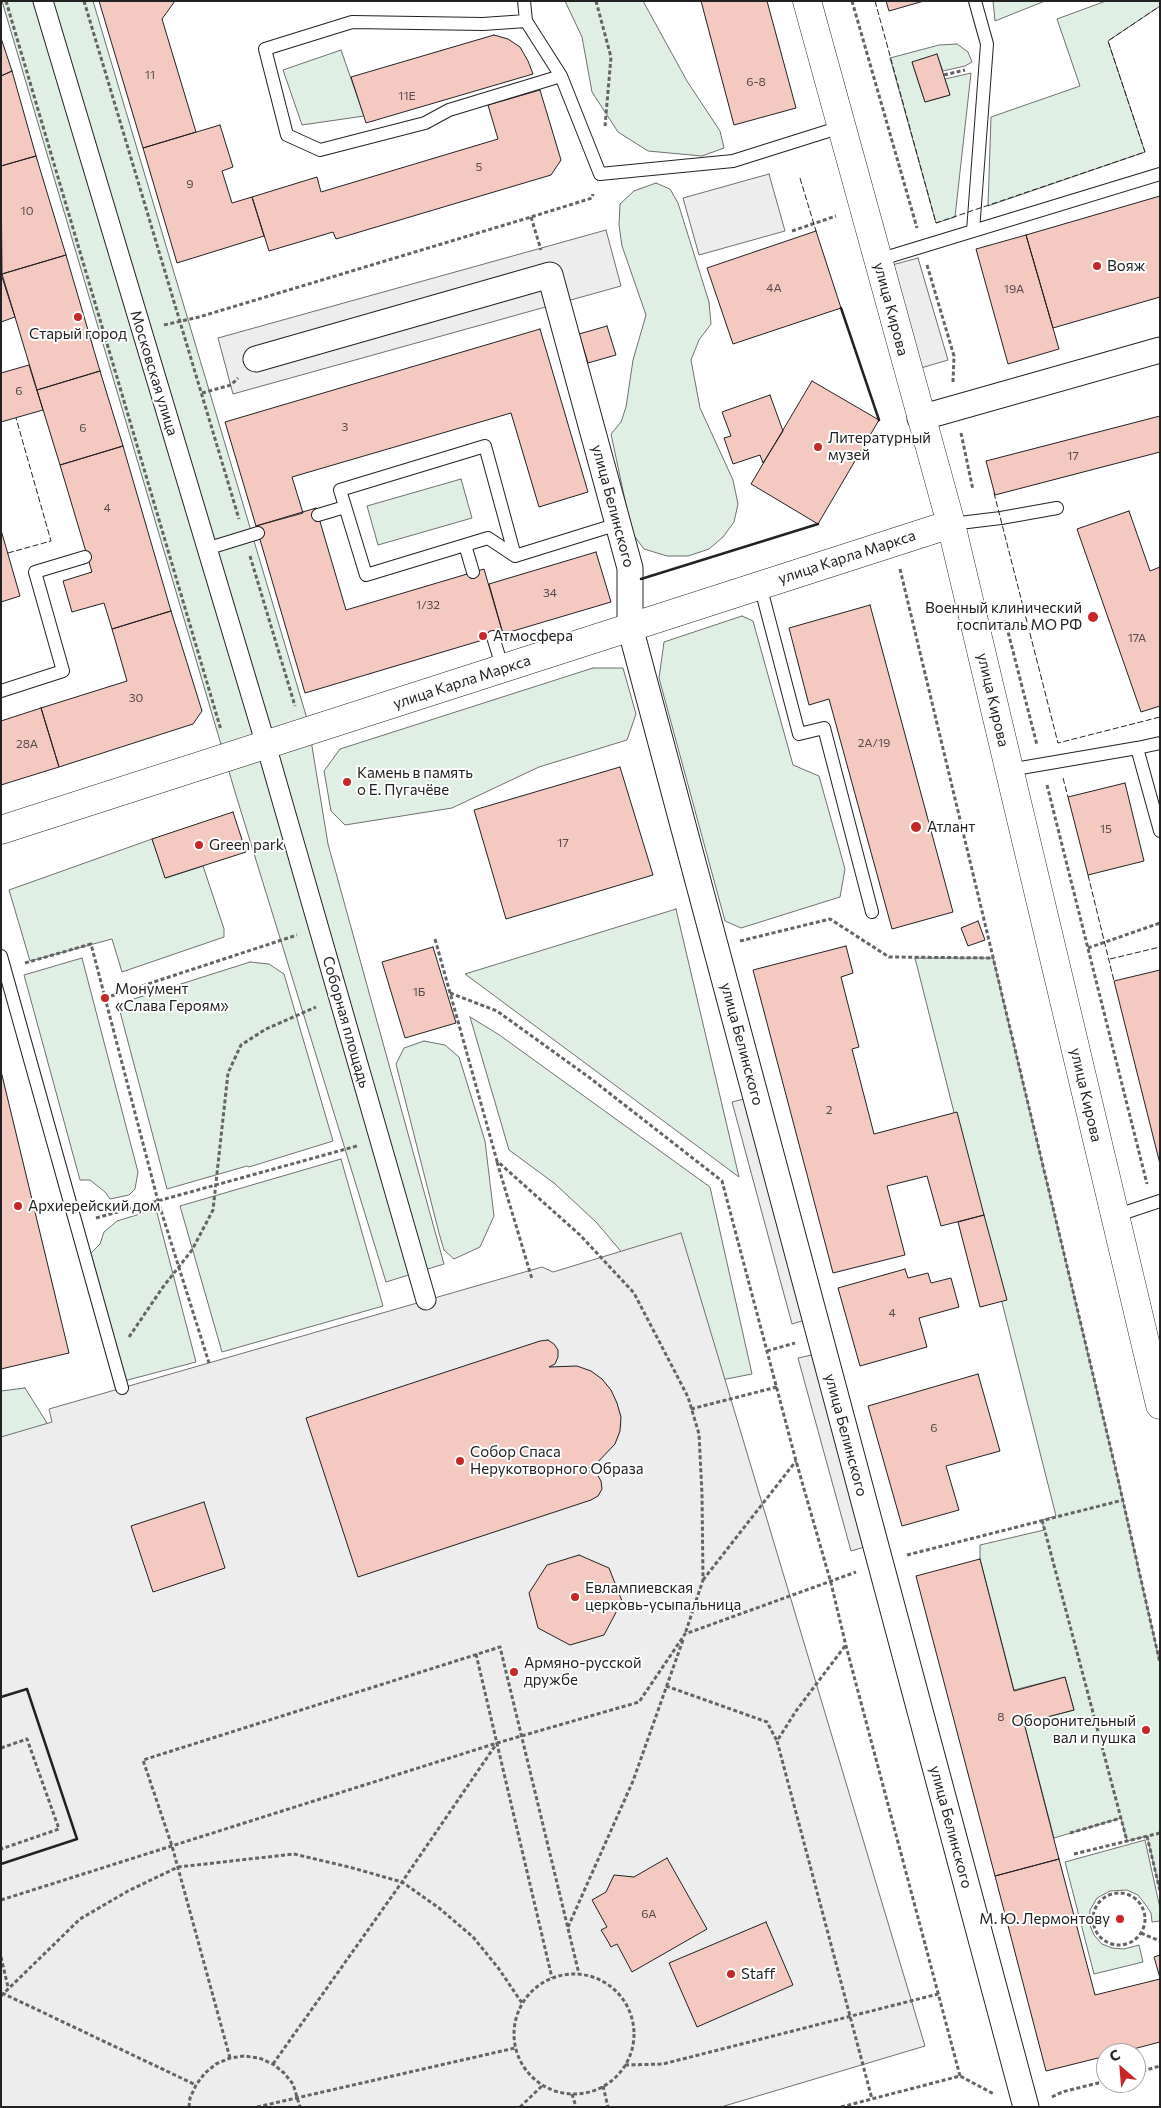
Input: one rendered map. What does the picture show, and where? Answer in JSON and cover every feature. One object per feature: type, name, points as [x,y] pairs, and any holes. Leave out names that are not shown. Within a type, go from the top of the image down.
[{"type":"main road","name":"улица Кирова","points":[[807,1],[920,418],[951,524],[1160,1404]]},
{"type":"main road","name":"улица Карла Маркса","points":[[1,830],[951,524]]},
{"type":"street","name":"Московская улица","points":[[43,1],[266,745]]},
{"type":"street","name":"улица Белинского","points":[[256,359],[550,275],[630,568],[630,627],[880,1562],[1037,2103]]},
{"type":"street","points":[[920,418],[1160,350]]},
{"type":"street","name":"Соборная площадь","points":[[266,745],[426,1300]]},
{"type":"lane","points":[[524,1],[526,21],[561,76],[600,174],[733,162],[841,127]]},
{"type":"lane","points":[[973,231],[987,44],[975,1]]},
{"type":"lane","points":[[526,21],[482,24],[352,22],[265,49],[286,135],[320,150],[425,123],[449,110],[561,76]]},
{"type":"lane","points":[[878,260],[1160,174]]},
{"type":"lane","points":[[485,446],[515,556],[488,538],[366,575],[340,490],[485,446]]},
{"type":"lane","points":[[318,515],[345,507]]},
{"type":"lane","points":[[951,524],[1056,508]]},
{"type":"lane","points":[[515,556],[618,524]]},
{"type":"lane","points":[[206,549],[258,533]]},
{"type":"lane","points":[[465,545],[473,572]]},
{"type":"lane","points":[[1,691],[63,671],[35,572],[85,557]]},
{"type":"lane","points":[[760,585],[799,734],[824,728],[872,912]]},
{"type":"lane","points":[[493,637],[503,668]]},
{"type":"lane","points":[[1009,770],[1160,743]]},
{"type":"lane","points":[[1136,748],[1160,831]]},
{"type":"lane","points":[[3,962],[122,1388]]},
{"type":"lane","points":[[1115,1216],[1156,1202]]},
{"type":"path","points":[[6,1],[229,757]]},
{"type":"path","points":[[84,1],[242,526]]},
{"type":"path","points":[[141,332],[208,315],[592,198],[600,174],[611,57],[596,1]]},
{"type":"path","points":[[852,1],[922,246]]},
{"type":"path","points":[[792,231],[836,216]]},
{"type":"path","points":[[532,217],[540,248]]},
{"type":"path","points":[[929,271],[954,356],[955,408],[980,520]]},
{"type":"path","points":[[202,393],[216,390]]},
{"type":"path","points":[[250,555],[302,733]]},
{"type":"path","points":[[898,561],[1123,1500],[1160,1663]]},
{"type":"path","points":[[1004,614],[1088,948],[1156,1202]]},
{"type":"path","points":[[716,948],[830,919],[889,957],[993,958]]},
{"type":"path","points":[[1088,948],[1160,923]]},
{"type":"path","points":[[435,939],[532,1279]]},
{"type":"path","points":[[3,962],[91,944],[158,1201],[209,1363]]},
{"type":"path","points":[[106,998],[273,944]]},
{"type":"path","points":[[450,993],[498,1011],[590,1078],[722,1181],[796,1461],[831,1583],[960,2076]]},
{"type":"path","points":[[114,1360],[162,1287],[192,1250],[213,1210],[228,1073],[241,1045],[266,1029],[308,1009],[339,1000]]},
{"type":"path","points":[[76,1224],[380,1140]]},
{"type":"path","points":[[497,1161],[580,1235],[634,1293],[688,1396],[699,1434],[702,1494],[702,1580],[633,1781],[568,1927]]},
{"type":"path","points":[[691,1409],[777,1387]]},
{"type":"path","points":[[702,1580],[796,1461]]},
{"type":"path","points":[[1,1900],[497,1743],[639,1702],[685,1634],[831,1583],[880,1562],[1123,1500]]},
{"type":"path","points":[[1042,1520],[1128,1841]]},
{"type":"path","points":[[777,1741],[796,1711],[846,1646]]},
{"type":"path","points":[[230,2058],[172,1846],[143,1760],[500,1647],[579,1974]]},
{"type":"path","points":[[476,1654],[552,1978]]},
{"type":"path","points":[[666,1686],[767,1722],[777,1741],[872,2099]]},
{"type":"path","points":[[1,1748],[27,1739],[59,1829],[1,1849]]},
{"type":"path","points":[[273,2064],[402,1882],[497,1743]]},
{"type":"path","points":[[1070,1833],[1121,1818]]},
{"type":"path","points":[[1074,1854],[1160,1833]]},
{"type":"path","points":[[1147,1836],[1160,1891]]},
{"type":"path","points":[[196,2085],[2,1994],[80,1919],[128,1891],[178,1867],[294,1854],[402,1882],[439,1908],[473,1937],[499,1969],[522,2003]]},
{"type":"path","points":[[1115,1893],[1133,1896],[1140,1902],[1144,1910],[1145,1919],[1141,1933],[1132,1942],[1123,1945],[1105,1941],[1095,1930],[1093,1914],[1096,1907],[1107,1896],[1115,1893]]},
{"type":"path","points":[[1141,1933],[1160,1941]]},
{"type":"path","points":[[1,1957],[8,1988]]},
{"type":"path","points":[[579,1974],[599,1979],[616,1990],[628,2006],[634,2026],[633,2046],[625,2065],[616,2077],[603,2086],[588,2092],[572,2094],[557,2092],[543,2085],[526,2069],[515,2048],[514,2032],[516,2017],[522,2003],[532,1990],[559,1975],[579,1974]]},
{"type":"path","points":[[625,2065],[663,2064],[938,1994]]},
{"type":"path","points":[[257,2107],[515,2048]]},
{"type":"path","points":[[189,2107],[190,2098],[196,2085],[205,2073],[216,2064],[230,2058],[252,2057],[273,2064],[284,2073],[293,2084],[299,2098],[300,2107]]},
{"type":"path","points":[[1146,2070],[1160,2066]]},
{"type":"path","points":[[841,2107],[960,2076],[1002,2098]]},
{"type":"path","points":[[1037,2103],[1062,2092],[1096,2084]]},
{"type":"path","points":[[520,2107],[543,2085]]},
{"type":"path","points":[[603,2086],[608,2107]]},
{"type":"path","points":[[572,2094],[576,2107]]},
{"type":"green space","points":[[2,1],[93,1],[308,722],[328,844],[444,1264],[386,1282],[235,792]]},
{"type":"green space","points":[[565,1],[643,1],[687,81],[720,131],[724,148],[702,156],[648,151],[618,132],[592,92],[582,37]]},
{"type":"green space","points":[[993,1],[1045,1],[995,21]]},
{"type":"green space","points":[[1106,1],[1160,1],[1160,6],[1108,41],[1145,152],[988,206],[991,117],[1080,86],[1057,19]]},
{"type":"green space","points":[[957,44],[968,52],[972,62],[965,66],[943,71],[937,55],[912,62],[925,102],[950,95],[945,79],[971,73],[955,217],[936,223],[890,58],[939,45]]},
{"type":"green space","points":[[341,50],[364,116],[302,125],[283,70]]},
{"type":"green space","points":[[656,183],[670,189],[678,203],[709,302],[711,324],[699,340],[691,360],[700,408],[733,480],[738,504],[734,522],[723,537],[709,549],[688,556],[667,556],[644,549],[632,533],[611,434],[621,422],[626,407],[633,360],[646,315],[622,246],[619,225],[620,204],[634,191]]},
{"type":"green space","points":[[461,479],[472,518],[378,545],[367,506]]},
{"type":"green space","points":[[742,616],[753,621],[793,765],[819,776],[845,869],[840,897],[741,928],[725,921],[659,678],[664,642]]},
{"type":"green space","points":[[593,668],[623,668],[636,714],[627,740],[539,767],[452,808],[345,825],[331,811],[324,771],[340,749]]},
{"type":"green space","points":[[152,839],[166,878],[203,866],[224,929],[224,937],[122,972],[112,939],[30,961],[9,890]]},
{"type":"green space","points":[[676,909],[739,1177],[465,974]]},
{"type":"green space","points":[[82,958],[138,1172],[135,1189],[129,1195],[110,1199],[105,1192],[90,1180],[80,1180],[24,975]]},
{"type":"green space","points":[[915,958],[993,958],[1118,1479],[1160,1663],[1160,1891],[1147,1836],[1127,1841],[1121,1818],[1054,1838],[1024,1723],[1074,1710],[1065,1677],[1014,1690],[980,1559],[980,1545],[1044,1530],[1042,1520],[1056,1516]]},
{"type":"green space","points":[[250,962],[269,964],[284,974],[333,1141],[249,1167],[167,1189],[118,1004]]},
{"type":"green space","points":[[470,1017],[498,1034],[710,1187],[752,1374],[706,1383],[646,1281],[596,1222],[554,1183],[509,1150]]},
{"type":"green space","points":[[424,1041],[445,1045],[459,1057],[485,1141],[494,1216],[480,1247],[454,1259],[444,1250],[396,1064],[404,1048]]},
{"type":"green space","points":[[341,1159],[383,1306],[222,1352],[180,1206]]},
{"type":"green space","points":[[156,1209],[196,1362],[124,1381],[89,1255],[100,1244],[104,1232],[117,1221]]},
{"type":"green space","points":[[25,1388],[47,1423],[57,1464],[1,1489],[1,1391]]},
{"type":"green space","points":[[1145,1840],[1160,1908],[1160,1921],[1152,1922],[1151,1913],[1138,1895],[1127,1890],[1110,1891],[1097,1898],[1090,1910],[1089,1923],[1094,1935],[1102,1944],[1112,1948],[1124,1949],[1139,1945],[1143,1962],[1094,1974],[1065,1862]]},
{"type":"shaded area","points":[[769,174],[785,231],[699,255],[683,198]]},
{"type":"shaded area","points":[[606,230],[621,286],[233,394],[218,338]]},
{"type":"shaded area","points":[[918,258],[948,360],[921,368],[892,265]]},
{"type":"shaded area","points":[[748,1098],[808,1319],[792,1324],[732,1102]]},
{"type":"shaded area","points":[[681,1233],[925,2046],[721,2107],[1,2107],[1,1437],[52,1422],[49,1409],[542,1267],[553,1272]]},
{"type":"shaded area","points":[[816,1354],[868,1546],[851,1551],[798,1358]]},
{"type":"building","points":[[99,1],[175,1],[162,19],[196,132],[143,148]]},
{"type":"building","points":[[701,1],[767,1],[796,108],[734,125]]},
{"type":"building","points":[[886,1],[924,1],[889,11]]},
{"type":"building","points":[[494,35],[508,39],[520,47],[533,74],[366,123],[351,77]]},
{"type":"building","points":[[1,38],[12,71],[1,76]]},
{"type":"building","points":[[937,54],[950,95],[925,102],[912,62]]},
{"type":"building","points":[[12,71],[36,156],[1,166],[1,76]]},
{"type":"building","points":[[540,90],[561,160],[551,175],[336,239],[333,232],[269,251],[252,197],[317,177],[321,192],[498,139],[488,105]]},
{"type":"building","points":[[220,125],[233,167],[222,171],[232,203],[252,197],[264,236],[177,263],[143,148]]},
{"type":"building","points":[[36,156],[66,255],[2,274],[1,166]]},
{"type":"building","name":"Вояж","points":[[1160,196],[1160,297],[1053,328],[1026,235]]},
{"type":"building","points":[[816,231],[841,308],[733,344],[707,268]]},
{"type":"building","points":[[1026,235],[1059,349],[1008,364],[976,249]]},
{"type":"building","points":[[66,255],[100,371],[37,390],[2,274]]},
{"type":"building","points":[[1,274],[15,317],[1,322]]},
{"type":"building","points":[[607,326],[616,355],[588,363],[579,334]]},
{"type":"building","points":[[540,329],[588,492],[539,507],[511,413],[292,477],[303,513],[256,526],[225,422]]},
{"type":"building","points":[[29,365],[43,410],[1,422],[1,373]]},
{"type":"building","points":[[100,371],[123,446],[60,465],[37,390]]},
{"type":"building","name":"Литературный музей","points":[[812,381],[879,420],[818,524],[751,484]]},
{"type":"building","points":[[770,395],[783,431],[763,463],[760,455],[733,464],[724,438],[731,436],[722,412]]},
{"type":"building","points":[[1160,416],[1160,452],[995,495],[986,461]]},
{"type":"building","points":[[123,446],[171,611],[112,629],[104,603],[72,612],[63,581],[92,572],[60,465]]},
{"type":"building","points":[[316,508],[346,610],[484,569],[503,634],[305,693],[256,526]]},
{"type":"building","points":[[1129,511],[1150,571],[1160,567],[1160,706],[1141,712],[1077,529]]},
{"type":"building","points":[[1,530],[20,596],[1,602]]},
{"type":"building","points":[[596,552],[611,602],[503,634],[489,584]]},
{"type":"building","points":[[870,605],[953,912],[892,929],[829,699],[809,705],[789,628]]},
{"type":"building","points":[[171,611],[202,711],[193,724],[59,767],[41,708],[127,681],[112,629]]},
{"type":"building","points":[[41,708],[59,767],[1,785],[1,721]]},
{"type":"building","points":[[620,767],[653,875],[506,919],[474,810]]},
{"type":"building","points":[[1125,783],[1144,861],[1088,875],[1068,797]]},
{"type":"building","name":"Green park","points":[[233,812],[246,852],[165,878],[152,839]]},
{"type":"building","points":[[978,921],[985,940],[968,946],[961,928]]},
{"type":"building","points":[[846,946],[853,973],[841,977],[859,1047],[852,1049],[874,1134],[957,1112],[984,1215],[941,1226],[927,1176],[887,1186],[905,1255],[833,1273],[753,970]]},
{"type":"building","points":[[433,947],[456,1023],[405,1038],[382,962]]},
{"type":"building","points":[[1160,970],[1160,1164],[1114,981]]},
{"type":"building","name":"Архиерейский дом","points":[[1,1071],[69,1353],[1,1369]]},
{"type":"building","points":[[984,1215],[1007,1300],[980,1307],[958,1222]]},
{"type":"building","points":[[905,1269],[908,1278],[928,1273],[931,1283],[951,1278],[959,1307],[919,1318],[927,1347],[860,1366],[838,1288]]},
{"type":"building","name":"Собор Спаса Нерукотворного Образа","points":[[548,1340],[558,1350],[555,1364],[549,1367],[577,1366],[591,1371],[602,1379],[611,1390],[617,1403],[621,1417],[620,1431],[615,1444],[595,1465],[582,1471],[590,1471],[597,1474],[601,1481],[602,1489],[598,1496],[591,1500],[358,1577],[306,1418],[540,1341]]},
{"type":"building","points":[[978,1374],[1000,1451],[946,1466],[959,1510],[902,1526],[868,1406]]},
{"type":"building","points":[[204,1502],[225,1568],[153,1592],[131,1526]]},
{"type":"building","name":"Евлампиевская церковь-усыпальница","points":[[579,1555],[609,1568],[622,1601],[604,1635],[570,1645],[538,1628],[529,1593],[547,1565]]},
{"type":"building","points":[[980,1559],[1014,1691],[1065,1677],[1074,1710],[1024,1723],[1059,1859],[995,1876],[916,1576]]},
{"type":"building","points":[[667,1858],[707,1929],[632,1972],[617,1944],[611,1947],[601,1930],[607,1927],[592,1900],[606,1892],[614,1875],[634,1877]]},
{"type":"building","points":[[1059,1859],[1095,1995],[1160,1979],[1160,2042],[1146,2046],[1146,2043],[1096,2043],[1096,2058],[1046,2071],[995,1876]]},
{"type":"building","name":"Staff","points":[[766,1922],[793,1985],[697,2027],[669,1963]]},
{"type":"building","points":[[1160,1955],[1160,1978],[1154,1957]]},
{"type":"fence","points":[[875,1],[936,223],[1145,152],[1108,41],[1160,6]]},
{"type":"fence","points":[[800,178],[816,231]]},
{"type":"fence","points":[[8,553],[51,541],[16,418]]},
{"type":"fence","points":[[994,493],[1058,743],[1160,717]]},
{"type":"fence","points":[[1063,778],[1068,797]]},
{"type":"fence","points":[[1088,875],[1114,981]]},
{"type":"fence","points":[[1110,959],[1160,947]]},
{"type":"wall","points":[[841,308],[879,420]]},
{"type":"wall","points":[[641,579],[818,524]]},
{"type":"wall","points":[[1,1697],[27,1689],[77,1839],[1,1864]]},
{"type":"place","name":"Вояж","points":[[1097,266]]},
{"type":"place","name":"Старый город","points":[[78,317]]},
{"type":"place","name":"Литературный музей","points":[[818,447]]},
{"type":"place","name":"Военный клинический госпиталь МО РФ","points":[[1093,617]]},
{"type":"place","name":"Атмосфера","points":[[483,636]]},
{"type":"place","name":"Камень в память о Е. Пугачёве","points":[[347,782]]},
{"type":"place","name":"Атлант","points":[[916,827]]},
{"type":"place","name":"Green park","points":[[199,845]]},
{"type":"place","name":"Монумент «Слава Героям»","points":[[105,998]]},
{"type":"place","name":"Архиерейский дом","points":[[18,1206]]},
{"type":"place","name":"Собор Спаса Нерукотворного Образа","points":[[460,1461]]},
{"type":"place","name":"Евлампиевская церковь-усыпальница","points":[[575,1597]]},
{"type":"place","name":"Армяно-русской дружбе","points":[[514,1672]]},
{"type":"place","name":"Оборонительный вал и пушка","points":[[1146,1730]]},
{"type":"place","name":"М. Ю. Лермонтову","points":[[1120,1919]]},
{"type":"place","name":"Staff","points":[[731,1974]]}]
